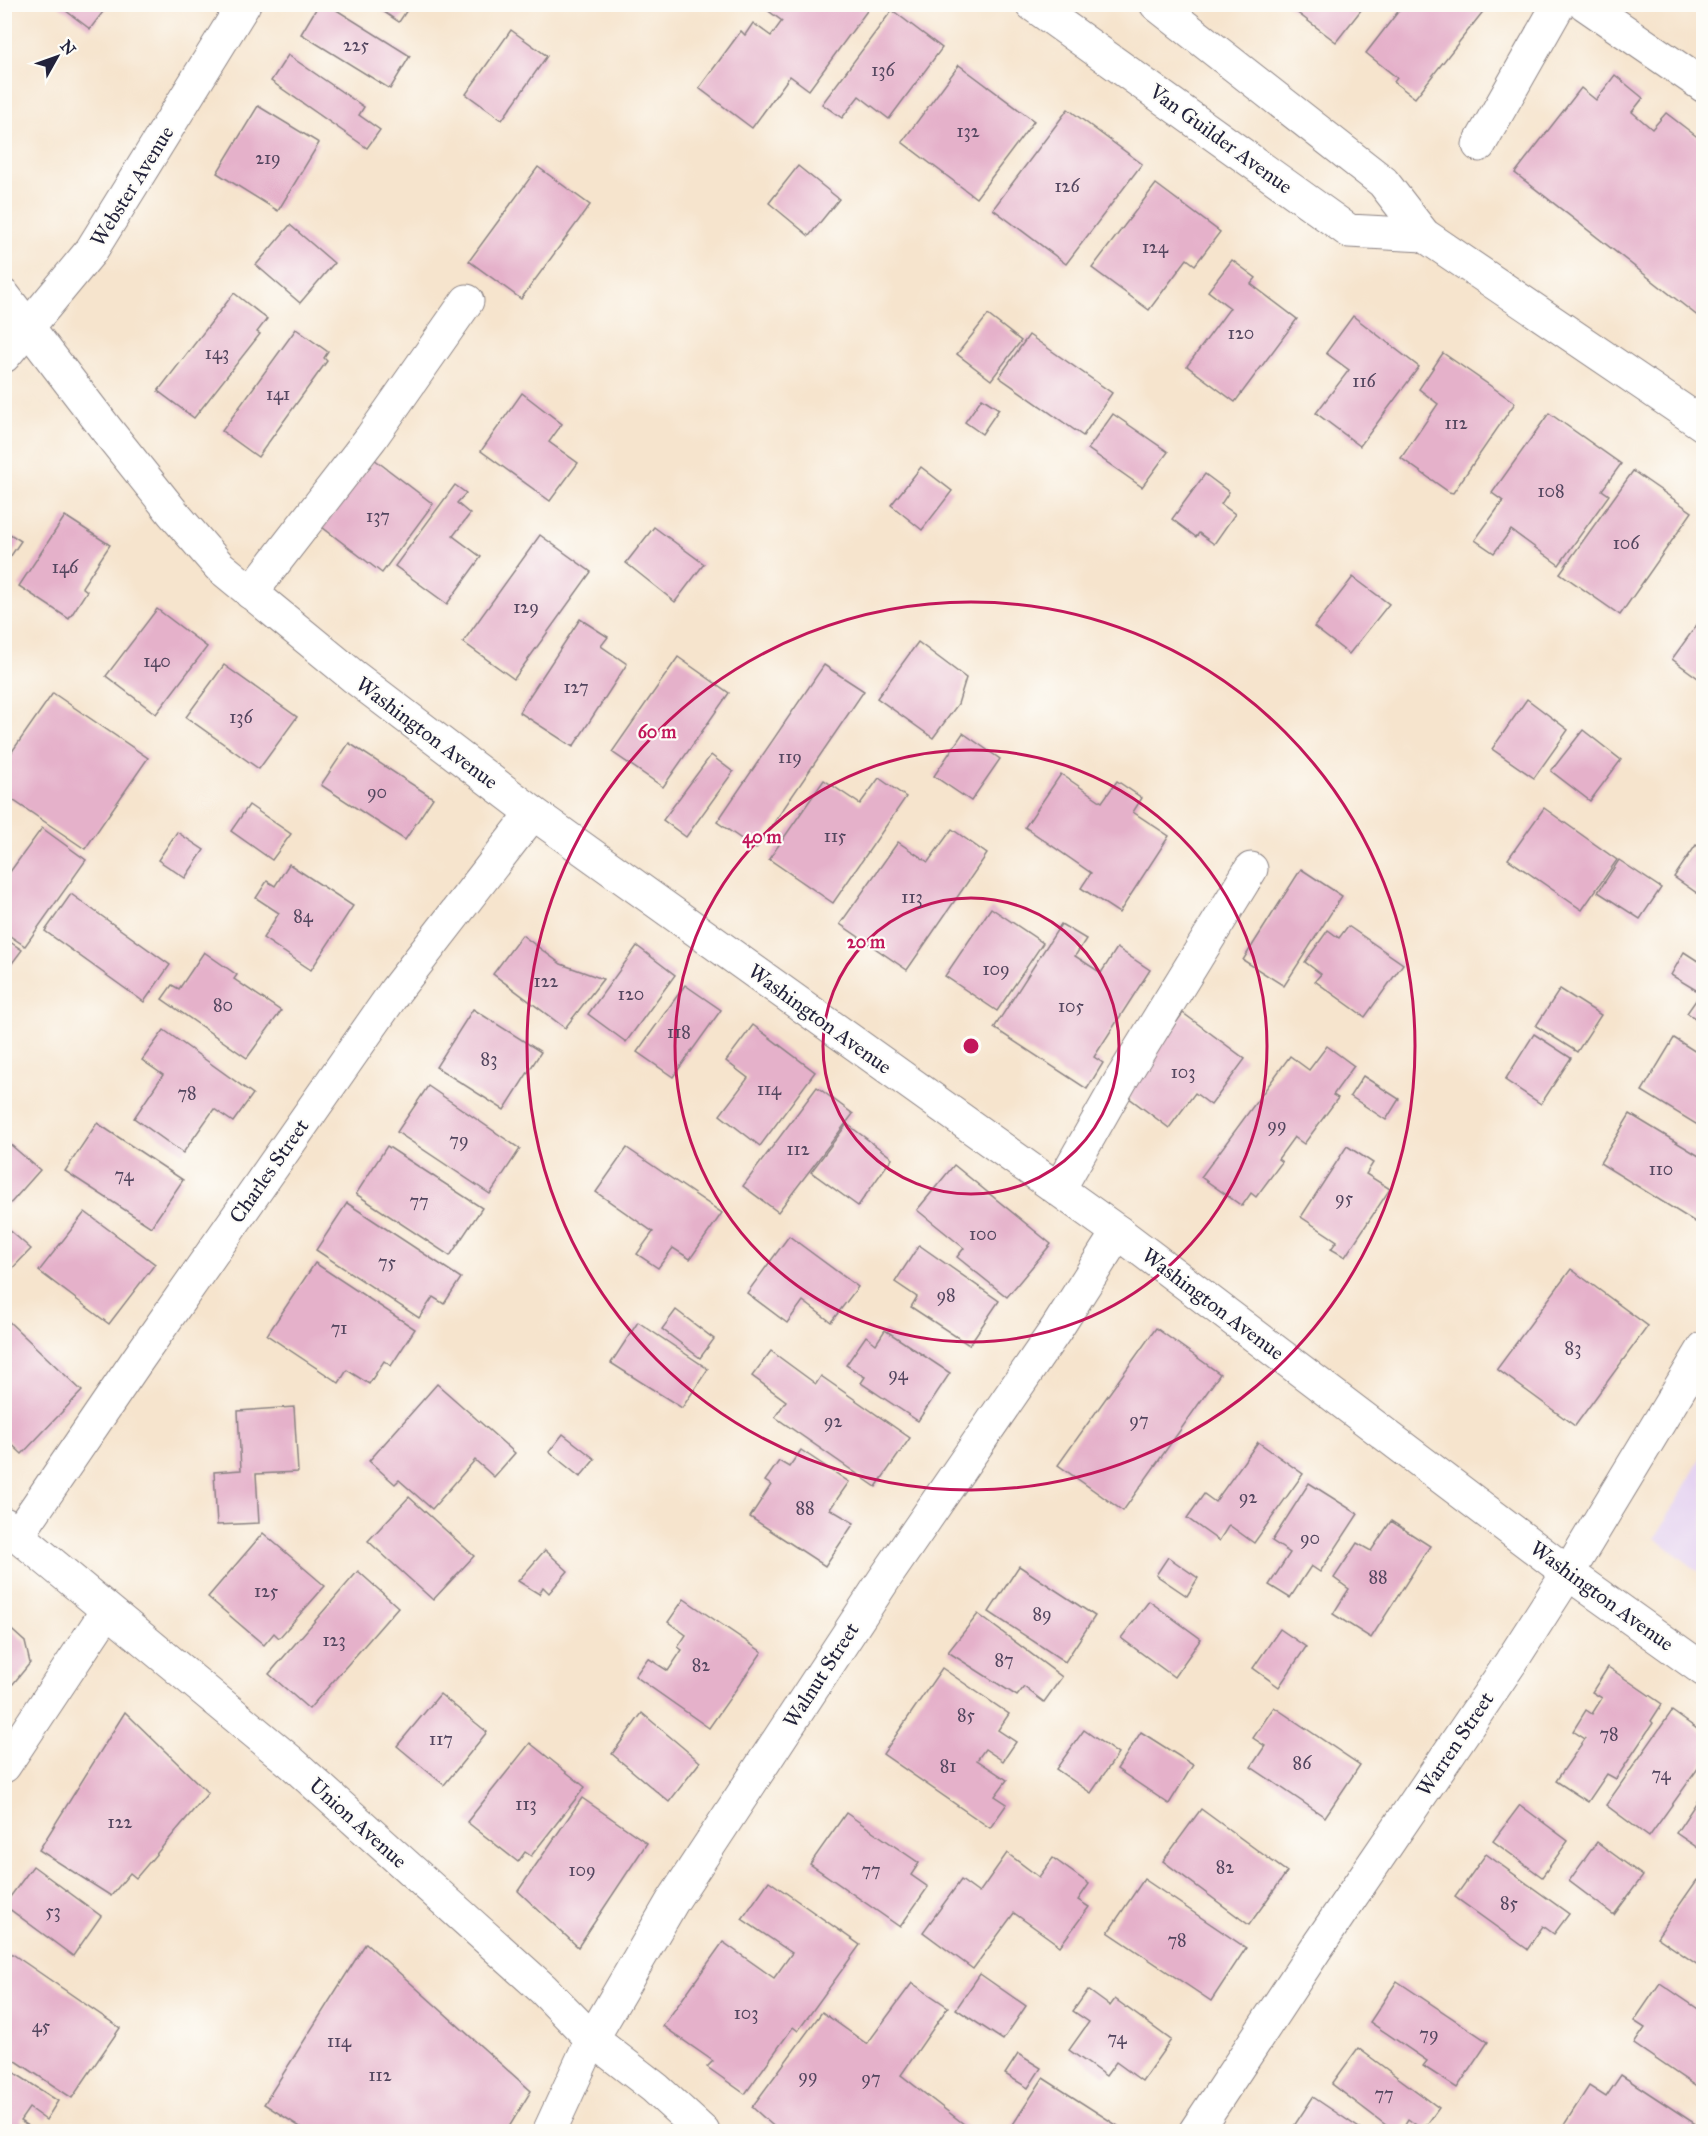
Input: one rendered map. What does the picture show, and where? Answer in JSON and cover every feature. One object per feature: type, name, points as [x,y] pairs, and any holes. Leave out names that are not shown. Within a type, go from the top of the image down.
[{"type":"street","name":"Webster Avenue","points":[[4,356],[91,251],[244,4]]},
{"type":"street","name":"Van Guilder Avenue","points":[[1032,4],[1349,231],[1424,235]]},
{"type":"street","points":[[1156,4],[1383,182],[1424,235],[1704,425]]},
{"type":"street","points":[[1479,145],[1559,4]]},
{"type":"street","points":[[1585,4],[1704,86]]},
{"type":"street","name":"Washington Avenue","points":[[4,296],[106,429],[219,566],[352,676],[533,813],[1118,1232],[1568,1574],[1704,1670]]},
{"type":"street","points":[[251,593],[370,438],[467,301]]},
{"type":"street","name":"Charles Street","points":[[11,1530],[136,1362],[396,990],[533,813]]},
{"type":"street","points":[[1059,1190],[1121,1080],[1251,869]]},
{"type":"street","name":"Walnut Street","points":[[549,2132],[592,2039],[685,1882],[885,1578],[1057,1328],[1118,1232]]},
{"type":"street","name":"Warren Street","points":[[1195,2132],[1317,1947],[1511,1662],[1568,1574],[1704,1348]]},
{"type":"street","name":"Union Avenue","points":[[11,1530],[291,1762],[543,1989],[592,2039],[655,2088],[703,2132]]},
{"type":"street","points":[[4,1766],[107,1611]]},
{"type":"shaded area","points":[[1703,1454],[1703,1575],[1655,1538]]},
{"type":"building","points":[[57,4],[109,4],[90,29]]},
{"type":"building","points":[[319,4],[327,4],[410,56],[390,89],[301,34]]},
{"type":"building","points":[[372,4],[411,4],[399,22]]},
{"type":"building","points":[[759,4],[872,4],[809,90],[790,76],[752,128],[699,88],[741,31],[745,35],[753,23],[771,36],[782,21]]},
{"type":"building","points":[[1404,4],[1489,4],[1415,98],[1394,82],[1397,78],[1366,53]]},
{"type":"building","points":[[1287,5],[1365,5],[1336,42]]},
{"type":"building","points":[[892,10],[942,48],[889,119],[859,96],[842,118],[822,104]]},
{"type":"building","points":[[511,30],[547,56],[502,120],[466,94]]},
{"type":"building","points":[[288,55],[364,107],[359,115],[380,130],[367,148],[271,81]]},
{"type":"building","points":[[959,65],[1034,121],[976,198],[902,142]]},
{"type":"building","points":[[1615,75],[1643,98],[1632,112],[1652,129],[1666,113],[1704,142],[1702,157],[1704,158],[1704,321],[1515,173],[1581,88],[1596,100]]},
{"type":"building","points":[[258,106],[319,143],[278,211],[217,173]]},
{"type":"building","points":[[1068,109],[1142,164],[1066,264],[993,209]]},
{"type":"building","points":[[798,166],[839,199],[809,236],[769,203]]},
{"type":"building","points":[[538,167],[590,205],[521,299],[469,261]]},
{"type":"building","points":[[1156,184],[1220,232],[1195,265],[1187,259],[1149,310],[1092,268]]},
{"type":"building","points":[[290,225],[334,263],[300,303],[256,265]]},
{"type":"building","points":[[1232,260],[1256,278],[1251,284],[1297,319],[1235,402],[1187,366],[1230,308],[1208,291]]},
{"type":"building","points":[[234,293],[267,319],[257,332],[260,334],[194,418],[158,391]]},
{"type":"building","points":[[988,315],[1021,341],[991,380],[957,354]]},
{"type":"building","points":[[1353,316],[1419,367],[1360,446],[1316,413],[1349,370],[1326,353]]},
{"type":"building","points":[[296,329],[328,352],[324,358],[327,361],[258,457],[222,431]]},
{"type":"building","points":[[1029,335],[1112,393],[1083,436],[999,377]]},
{"type":"building","points":[[1443,353],[1515,403],[1453,493],[1401,458],[1438,404],[1419,389]]},
{"type":"building","points":[[522,393],[562,424],[549,442],[578,463],[550,501],[481,451]]},
{"type":"building","points":[[982,398],[999,409],[982,434],[965,422]]},
{"type":"building","points":[[1549,413],[1621,464],[1602,490],[1609,495],[1559,565],[1511,530],[1494,553],[1475,540],[1503,501],[1492,493]]},
{"type":"building","points":[[1113,414],[1168,452],[1142,487],[1088,449]]},
{"type":"building","points":[[374,459],[433,504],[382,573],[322,527]]},
{"type":"building","points":[[921,467],[952,491],[922,530],[891,505]]},
{"type":"building","points":[[1633,471],[1692,512],[1620,615],[1560,573]]},
{"type":"building","points":[[1205,474],[1229,492],[1221,504],[1235,514],[1214,544],[1199,533],[1196,537],[1172,519]]},
{"type":"building","points":[[455,485],[466,493],[457,503],[470,514],[453,536],[481,557],[447,604],[395,566]]},
{"type":"building","points":[[65,516],[110,545],[82,587],[87,591],[69,619],[19,586]]},
{"type":"building","points":[[654,527],[704,564],[675,602],[626,563]]},
{"type":"building","points":[[10,534],[21,541],[4,566],[4,540]]},
{"type":"building","points":[[540,535],[591,572],[514,679],[463,642]]},
{"type":"building","points":[[1353,577],[1389,604],[1349,654],[1314,627]]},
{"type":"building","points":[[157,609],[207,647],[156,714],[106,676]]},
{"type":"building","points":[[1704,615],[1704,670],[1698,678],[1672,659]]},
{"type":"building","points":[[580,619],[608,637],[601,646],[627,664],[573,747],[519,712]]},
{"type":"building","points":[[918,642],[966,678],[958,704],[933,738],[877,698]]},
{"type":"building","points":[[678,657],[729,693],[663,787],[612,752]]},
{"type":"building","points":[[224,665],[297,717],[259,769],[186,717]]},
{"type":"building","points":[[824,665],[864,691],[756,849],[717,822]]},
{"type":"building","points":[[53,693],[148,758],[85,849],[4,794],[4,763]]},
{"type":"building","points":[[1527,699],[1568,730],[1534,778],[1492,749]]},
{"type":"building","points":[[1583,730],[1621,760],[1590,801],[1551,771]]},
{"type":"building","points":[[963,733],[1000,759],[971,801],[934,776]]},
{"type":"building","points":[[349,743],[433,798],[405,840],[321,785]]},
{"type":"building","points":[[711,755],[733,772],[686,837],[663,820]]},
{"type":"building","points":[[1061,774],[1102,802],[1117,781],[1142,798],[1133,812],[1169,836],[1119,913],[1081,888],[1091,873],[1025,827]]},
{"type":"building","points":[[879,778],[906,797],[833,903],[769,859],[824,780],[860,804]]},
{"type":"building","points":[[249,805],[291,834],[272,860],[231,831]]},
{"type":"building","points":[[1544,808],[1617,860],[1582,910],[1508,859]]},
{"type":"building","points":[[42,828],[86,860],[25,946],[4,932],[4,880]]},
{"type":"building","points":[[952,829],[987,854],[907,970],[840,924],[898,842],[928,862]]},
{"type":"building","points":[[177,832],[204,850],[185,878],[158,860]]},
{"type":"building","points":[[1696,845],[1704,850],[1704,898],[1674,877]]},
{"type":"building","points":[[1619,860],[1661,888],[1640,919],[1598,892]]},
{"type":"building","points":[[289,864],[353,906],[311,970],[263,938],[279,913],[256,898],[267,881],[275,886]]},
{"type":"building","points":[[1301,869],[1342,896],[1284,986],[1243,960]]},
{"type":"building","points":[[71,894],[170,965],[144,1002],[45,931]]},
{"type":"building","points":[[991,908],[1043,943],[997,1011],[945,976]]},
{"type":"building","points":[[1061,924],[1086,939],[1075,956],[1101,973],[1117,948],[1150,970],[1094,1057],[1103,1063],[1087,1089],[994,1028]]},
{"type":"building","points":[[1348,926],[1403,964],[1365,1017],[1315,981],[1321,974],[1305,962],[1328,930],[1339,938]]},
{"type":"building","points":[[522,935],[561,964],[603,979],[565,1028],[493,974]]},
{"type":"building","points":[[4,938],[22,950],[4,974]]},
{"type":"building","points":[[637,946],[675,975],[626,1042],[588,1014]]},
{"type":"building","points":[[204,952],[237,975],[234,979],[281,1011],[247,1058],[162,999],[172,985],[179,989]]},
{"type":"building","points":[[1684,952],[1704,965],[1704,1024],[1687,1013],[1701,993],[1671,975]]},
{"type":"building","points":[[685,985],[721,1010],[673,1077],[637,1052]]},
{"type":"building","points":[[1560,989],[1601,1015],[1577,1052],[1536,1026]]},
{"type":"building","points":[[473,1009],[541,1052],[504,1110],[436,1067]]},
{"type":"building","points":[[1183,1013],[1245,1059],[1211,1105],[1195,1093],[1169,1128],[1124,1094]]},
{"type":"building","points":[[753,1025],[815,1072],[760,1146],[720,1115],[748,1078],[726,1061]]},
{"type":"building","points":[[164,1030],[253,1094],[233,1122],[214,1109],[183,1153],[134,1118],[163,1075],[142,1060]]},
{"type":"building","points":[[1534,1034],[1571,1058],[1541,1104],[1505,1080]]},
{"type":"building","points":[[1674,1038],[1704,1057],[1704,1129],[1642,1091]]},
{"type":"building","points":[[1327,1046],[1354,1066],[1333,1095],[1338,1098],[1304,1144],[1294,1137],[1278,1159],[1282,1162],[1256,1197],[1251,1193],[1242,1206],[1201,1177],[1290,1056],[1309,1070]]},
{"type":"building","points":[[1363,1076],[1399,1099],[1386,1120],[1350,1096]]},
{"type":"building","points":[[428,1086],[520,1149],[490,1194],[397,1132]]},
{"type":"building","points":[[817,1087],[853,1114],[778,1212],[743,1186]]},
{"type":"building","points":[[1630,1114],[1704,1159],[1704,1209],[1695,1222],[1600,1163]]},
{"type":"building","points":[[97,1123],[183,1180],[151,1227],[65,1171]]},
{"type":"building","points":[[847,1124],[892,1158],[858,1206],[811,1172]]},
{"type":"building","points":[[4,1139],[40,1170],[9,1205],[4,1201]]},
{"type":"building","points":[[387,1146],[482,1208],[450,1256],[356,1194]]},
{"type":"building","points":[[1347,1146],[1373,1163],[1366,1174],[1390,1189],[1345,1257],[1331,1249],[1337,1241],[1301,1217]]},
{"type":"building","points":[[627,1148],[722,1213],[690,1259],[673,1248],[658,1268],[637,1254],[653,1232],[596,1192]]},
{"type":"building","points":[[954,1165],[1051,1244],[1007,1297],[957,1257],[964,1248],[917,1210]]},
{"type":"building","points":[[347,1203],[461,1278],[444,1304],[433,1297],[419,1318],[316,1250]]},
{"type":"building","points":[[85,1212],[155,1264],[109,1324],[39,1271]]},
{"type":"building","points":[[6,1227],[31,1249],[4,1277],[4,1229]]},
{"type":"building","points":[[789,1236],[858,1287],[831,1322],[803,1301],[787,1323],[747,1293]]},
{"type":"building","points":[[919,1245],[999,1301],[969,1345],[911,1307],[917,1297],[895,1282]]},
{"type":"building","points":[[315,1263],[415,1329],[391,1366],[384,1361],[369,1384],[347,1370],[339,1383],[267,1335]]},
{"type":"building","points":[[1571,1269],[1648,1326],[1575,1426],[1497,1369]]},
{"type":"building","points":[[676,1310],[714,1339],[700,1358],[662,1329]]},
{"type":"building","points":[[4,1317],[82,1391],[22,1454],[4,1437]]},
{"type":"building","points":[[638,1322],[708,1369],[682,1408],[611,1363]]},
{"type":"building","points":[[1156,1328],[1220,1374],[1123,1511],[1058,1465]]},
{"type":"building","points":[[885,1330],[950,1373],[918,1421],[861,1383],[865,1377],[846,1365],[866,1336],[876,1344]]},
{"type":"building","points":[[771,1351],[816,1384],[821,1376],[910,1438],[876,1487],[775,1417],[786,1401],[752,1376]]},
{"type":"building","points":[[437,1384],[515,1453],[494,1477],[475,1460],[432,1509],[399,1480],[395,1484],[369,1461]]},
{"type":"building","points":[[294,1407],[298,1472],[256,1474],[259,1523],[217,1525],[214,1472],[241,1470],[238,1411]]},
{"type":"building","points":[[563,1434],[595,1459],[580,1477],[549,1452]]},
{"type":"building","points":[[1258,1442],[1303,1474],[1254,1543],[1229,1525],[1219,1541],[1187,1518],[1204,1494],[1215,1502]]},
{"type":"building","points":[[801,1450],[849,1482],[830,1509],[854,1523],[825,1566],[750,1517],[771,1485],[765,1481],[779,1461],[789,1467]]},
{"type":"building","points":[[1309,1483],[1358,1514],[1320,1572],[1311,1566],[1290,1598],[1269,1585],[1290,1553],[1272,1541]]},
{"type":"building","points":[[409,1497],[474,1556],[433,1600],[368,1541]]},
{"type":"building","points":[[1391,1521],[1430,1546],[1371,1638],[1333,1614],[1349,1589],[1334,1578],[1357,1543],[1371,1551]]},
{"type":"building","points":[[263,1533],[325,1586],[279,1638],[274,1633],[264,1645],[208,1597]]},
{"type":"building","points":[[545,1550],[568,1571],[549,1593],[543,1587],[539,1594],[518,1581]]},
{"type":"building","points":[[1168,1557],[1198,1578],[1187,1596],[1156,1575]]},
{"type":"building","points":[[1019,1566],[1095,1616],[1065,1662],[989,1612]]},
{"type":"building","points":[[358,1571],[398,1607],[309,1709],[269,1674]]},
{"type":"building","points":[[684,1599],[762,1652],[709,1728],[635,1676],[648,1658],[668,1671],[682,1650],[678,1647],[686,1635],[668,1622]]},
{"type":"building","points":[[1149,1601],[1201,1639],[1174,1677],[1121,1638]]},
{"type":"building","points":[[978,1614],[1062,1677],[1044,1702],[1024,1687],[1017,1696],[948,1652]]},
{"type":"building","points":[[4,1623],[25,1642],[30,1663],[4,1695]]},
{"type":"building","points":[[1280,1629],[1306,1647],[1279,1687],[1253,1668]]},
{"type":"building","points":[[1608,1667],[1662,1704],[1651,1721],[1653,1723],[1616,1779],[1607,1774],[1588,1802],[1556,1781],[1585,1739],[1573,1731],[1586,1710],[1592,1714],[1602,1698],[1592,1692]]},
{"type":"building","points":[[942,1668],[1009,1714],[998,1730],[1016,1742],[1003,1761],[985,1749],[977,1760],[1007,1780],[995,1796],[1007,1804],[990,1828],[883,1754]]},
{"type":"building","points":[[440,1694],[487,1732],[444,1785],[397,1746]]},
{"type":"building","points":[[1274,1707],[1360,1765],[1325,1817],[1251,1767],[1265,1746],[1253,1738]]},
{"type":"building","points":[[1672,1711],[1704,1734],[1704,1760],[1649,1837],[1606,1805]]},
{"type":"building","points":[[125,1712],[208,1793],[136,1878],[130,1873],[111,1896],[39,1850]]},
{"type":"building","points":[[642,1713],[700,1762],[669,1802],[612,1754]]},
{"type":"building","points":[[1084,1730],[1118,1754],[1091,1793],[1056,1769]]},
{"type":"building","points":[[1141,1732],[1193,1765],[1169,1804],[1117,1769]]},
{"type":"building","points":[[530,1743],[585,1787],[531,1856],[525,1852],[518,1862],[467,1822]]},
{"type":"building","points":[[1704,1791],[1704,1852],[1676,1833]]},
{"type":"building","points":[[582,1798],[647,1843],[578,1947],[518,1891]]},
{"type":"building","points":[[1520,1805],[1568,1841],[1542,1877],[1493,1841]]},
{"type":"building","points":[[1201,1809],[1287,1872],[1249,1925],[1163,1861]]},
{"type":"building","points":[[846,1813],[919,1863],[911,1875],[928,1887],[900,1927],[810,1864]]},
{"type":"building","points":[[1597,1842],[1643,1876],[1614,1915],[1569,1881]]},
{"type":"building","points":[[1007,1853],[1039,1877],[1053,1858],[1089,1884],[1078,1900],[1089,1907],[1060,1946],[1014,1913],[973,1969],[923,1932],[961,1880],[979,1893]]},
{"type":"building","points":[[1486,1854],[1569,1914],[1554,1934],[1543,1926],[1527,1949],[1455,1897]]},
{"type":"building","points":[[33,1866],[101,1916],[73,1956],[4,1905]]},
{"type":"building","points":[[1144,1879],[1246,1948],[1211,2001],[1108,1932]]},
{"type":"building","points":[[1697,1880],[1704,1884],[1704,1969],[1657,1937]]},
{"type":"building","points":[[769,1881],[860,1945],[798,2031],[793,2027],[745,2094],[707,2067],[713,2061],[663,2026],[723,1942],[774,1978],[792,1953],[742,1919]]},
{"type":"building","points":[[366,1943],[531,2091],[506,2132],[308,2132],[264,2104]]},
{"type":"building","points":[[11,1953],[120,2028],[72,2098],[4,2053],[4,1963]]},
{"type":"building","points":[[980,1974],[1026,2006],[1003,2040],[956,2009]]},
{"type":"building","points":[[1397,1981],[1488,2042],[1457,2088],[1423,2066],[1427,2061],[1370,2022]]},
{"type":"building","points":[[912,1983],[948,2007],[901,2075],[974,2132],[780,2132],[752,2107],[822,2012],[867,2044]]},
{"type":"building","points":[[1660,1983],[1704,2013],[1704,2092],[1634,2044],[1645,2028],[1634,2021]]},
{"type":"building","points":[[1088,1990],[1110,2006],[1115,1999],[1171,2040],[1142,2081],[1116,2062],[1106,2076],[1069,2050],[1089,2022],[1073,2011]]},
{"type":"building","points":[[1358,2048],[1439,2108],[1423,2130],[1408,2119],[1400,2132],[1395,2132],[1332,2084]]},
{"type":"building","points":[[1018,2054],[1041,2068],[1028,2088],[1005,2074]]},
{"type":"building","points":[[4,2066],[58,2101],[46,2120],[29,2108],[20,2121],[37,2132],[4,2132]]},
{"type":"building","points":[[1621,2075],[1697,2125],[1692,2132],[1568,2132],[1562,2128],[1589,2086],[1606,2097]]},
{"type":"building","points":[[1043,2078],[1118,2126],[1115,2132],[1008,2132]]},
{"type":"building","points":[[1313,2097],[1365,2132],[1290,2132]]}]
